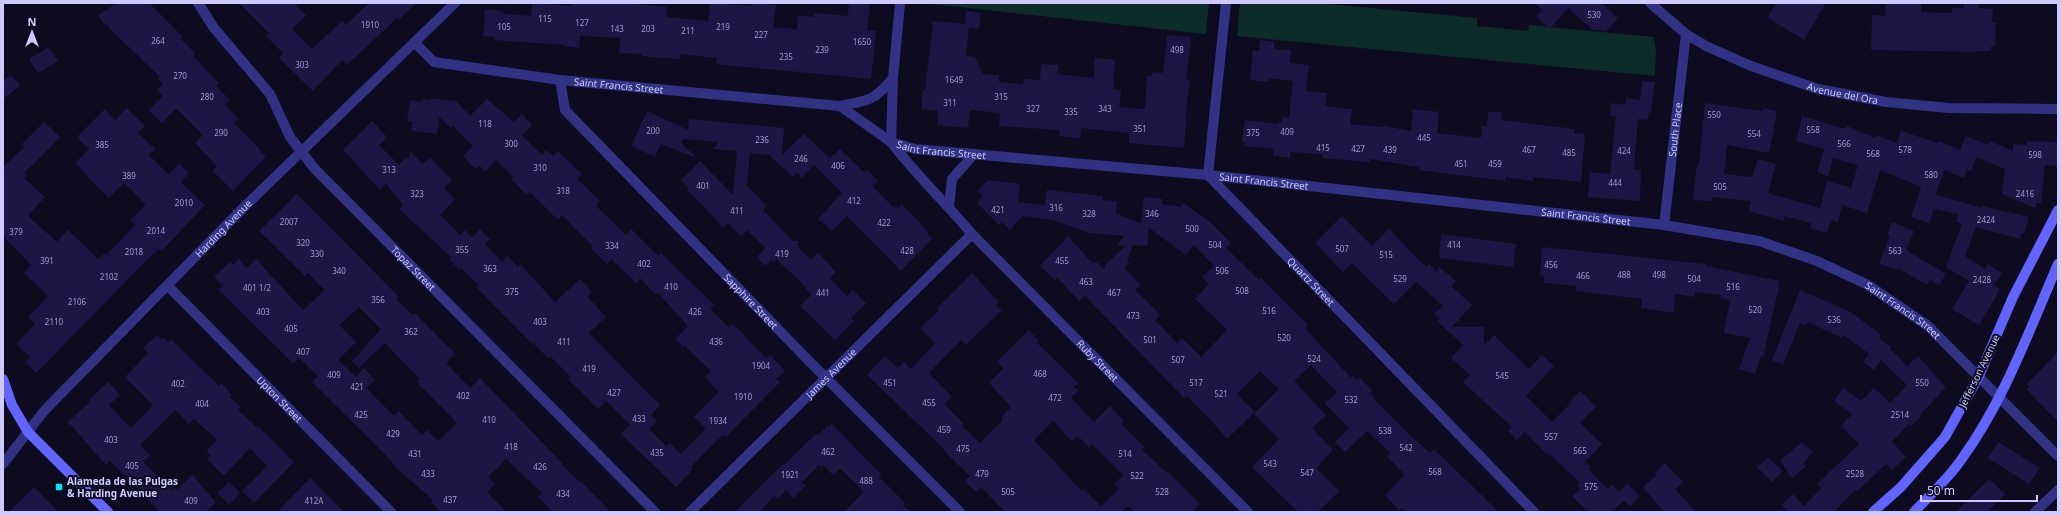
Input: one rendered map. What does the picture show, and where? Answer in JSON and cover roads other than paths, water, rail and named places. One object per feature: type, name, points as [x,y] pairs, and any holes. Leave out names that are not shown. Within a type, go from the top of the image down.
[{"type":"main road","name":"Jefferson Avenue","points":[[1873,512],[1901,487],[1944,437],[1978,376],[2013,297],[2058,210]]},
{"type":"main road","points":[[1914,512],[1960,461],[1999,397],[2058,264]]},
{"type":"main road","points":[[3,379],[12,405],[28,432],[108,512]]},
{"type":"street","name":"Topaz Street","points":[[198,3],[214,28],[270,94],[290,137],[319,174],[655,512]]},
{"type":"street","name":"Harding Avenue","points":[[3,464],[44,411],[244,207],[456,3]]},
{"type":"street","points":[[891,142],[893,78],[900,3]]},
{"type":"street","points":[[1208,175],[1226,3]]},
{"type":"street","name":"Avenue del Ora","points":[[1650,3],[1686,34],[1706,46],[1751,66],[1818,90],[1886,102],[1949,108],[2058,109]]},
{"type":"street","name":"South Place","points":[[1664,225],[1686,34]]},
{"type":"street","name":"Saint Francis Street","points":[[415,43],[434,62],[560,80],[840,106],[891,142],[916,148],[1208,175],[1664,225],[1759,241],[1817,261],[1868,285],[1928,326],[2058,456]]},
{"type":"street","points":[[840,106],[861,102],[879,94],[893,78]]},
{"type":"street","name":"Sapphire Street","points":[[560,80],[565,110],[960,512]]},
{"type":"street","name":"Ruby Street","points":[[891,142],[909,166],[949,207],[972,234],[1248,512]]},
{"type":"street","points":[[949,207],[952,179],[974,154]]},
{"type":"street","name":"Quartz Street","points":[[1208,175],[1534,512]]},
{"type":"street","name":"James Avenue","points":[[690,512],[972,234]]},
{"type":"street","name":"Upton Street","points":[[168,286],[391,512]]},
{"type":"street","points":[[2035,512],[2058,490]]},
{"type":"place","name":"Alameda de las Pulgas & Harding Avenue","points":[[59,487]]}]
